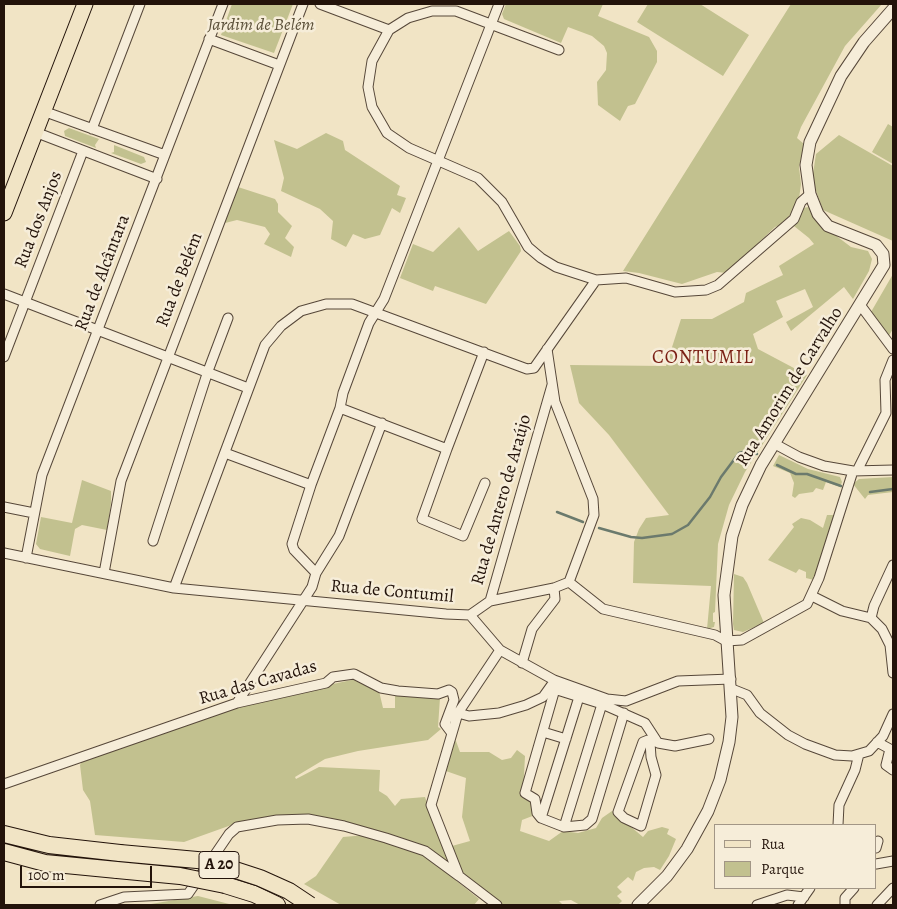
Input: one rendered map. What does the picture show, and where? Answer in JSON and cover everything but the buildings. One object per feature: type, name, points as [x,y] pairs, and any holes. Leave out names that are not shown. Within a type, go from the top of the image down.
[{"type":"highway","name":"A 20","points":[[4,834],[49,845],[184,858],[223,866],[260,878],[289,891],[310,905]]},
{"type":"highway","name":"A 20","points":[[4,852],[45,863],[204,879],[254,894],[277,905]]},
{"type":"main road","points":[[4,213],[84,4]]},
{"type":"street","points":[[92,129],[140,4]]},
{"type":"street","name":"Rua de Alcântara","points":[[26,558],[42,475],[157,179],[221,4]]},
{"type":"street","name":"Rua de Belém","points":[[104,573],[121,481],[303,4]]},
{"type":"street","points":[[320,4],[389,30]]},
{"type":"street","points":[[316,573],[294,550],[292,544],[311,485],[370,323],[377,312],[499,4]]},
{"type":"street","name":"Rua Amorim de Carvalho","points":[[638,905],[667,876],[687,849],[708,811],[720,780],[729,742],[732,684],[726,641],[724,595],[732,536],[747,492],[884,265],[883,254],[876,245],[828,226],[818,214],[810,194],[806,165],[810,142],[841,76],[864,42],[893,9]]},
{"type":"street","points":[[559,50],[456,11],[432,11],[408,18],[389,30],[372,61],[368,87],[372,107],[387,133],[409,148],[478,178],[502,202],[528,247],[541,258],[556,267],[596,280],[626,278],[675,292],[706,290],[718,285],[794,219],[801,202],[810,194]]},
{"type":"street","points":[[209,38],[279,65]]},
{"type":"street","points":[[43,111],[165,155]]},
{"type":"street","points":[[35,132],[157,179]]},
{"type":"street","name":"Rua dos Anjos","points":[[4,357],[83,151]]},
{"type":"street","points":[[174,588],[265,345],[281,326],[301,311],[326,304],[352,304],[527,369],[534,368],[539,364],[596,280]]},
{"type":"street","points":[[4,294],[248,388]]},
{"type":"street","points":[[861,306],[893,349]]},
{"type":"street","points":[[153,541],[208,371],[228,318]]},
{"type":"street","points":[[490,601],[554,588],[569,582],[594,515],[592,499],[556,402],[547,350]]},
{"type":"street","points":[[484,352],[422,519],[463,536],[486,483]]},
{"type":"street","points":[[569,582],[603,609],[714,635],[726,641],[748,637],[796,612],[807,604],[812,596],[855,471],[890,411],[885,380],[893,360]]},
{"type":"street","name":"Rua de Antero de Araújo","points":[[470,615],[490,601],[552,385]]},
{"type":"street","points":[[340,408],[447,449]]},
{"type":"street","points":[[236,702],[295,611],[305,600],[316,573],[339,536],[382,424]]},
{"type":"street","points":[[775,444],[811,462],[855,471],[893,470]]},
{"type":"street","points":[[225,453],[311,485]]},
{"type":"street","points":[[4,507],[34,513]]},
{"type":"street","name":"Rua de Contumil","points":[[4,553],[174,588],[470,615],[500,650],[553,685]]},
{"type":"street","points":[[871,618],[874,606],[893,565]]},
{"type":"street","points":[[522,663],[532,629],[554,599],[554,588]]},
{"type":"street","points":[[812,596],[842,611],[871,618],[882,628],[890,645],[893,673]]},
{"type":"street","points":[[459,876],[431,805],[450,732],[458,714],[500,650]]},
{"type":"street","name":"Rua das Cavadas","points":[[4,784],[236,702],[326,683],[332,677],[354,674],[381,688],[398,691],[438,694],[449,690],[452,692],[454,700],[445,724],[450,732]]},
{"type":"street","points":[[553,685],[626,701],[678,681],[732,684],[747,695],[760,713],[788,736],[835,754],[852,756],[869,751],[883,736],[893,714]]},
{"type":"street","points":[[458,714],[468,716],[498,714],[534,702],[543,697],[553,685]]},
{"type":"street","points":[[553,685],[645,723],[652,740],[650,757],[656,775],[641,826],[624,818],[618,812],[642,742],[652,740],[675,746],[709,739]]},
{"type":"street","points":[[553,685],[543,732],[525,793],[525,796],[535,799],[541,818],[564,827],[585,825],[592,819],[624,713]]},
{"type":"street","points":[[541,818],[579,697]]},
{"type":"street","points":[[564,827],[602,704]]},
{"type":"street","points":[[543,732],[566,739]]},
{"type":"street","points":[[877,742],[890,749],[886,765],[893,770]]},
{"type":"street","points":[[838,824],[839,805],[855,770],[859,754]]},
{"type":"street","points":[[100,905],[124,897],[188,894],[229,834],[237,827],[277,820],[308,819],[344,826],[425,851],[497,905]]},
{"type":"street","points":[[877,864],[893,861]]},
{"type":"street","points":[[878,905],[893,888]]},
{"type":"street","points":[[798,905],[809,889]]},
{"type":"street","points":[[845,905],[845,898],[853,889]]},
{"type":"street","points":[[757,905],[787,895],[804,897]]},
{"type":"green space","name":"Jardim de Belém","points":[[232,4],[293,4],[274,53],[221,35]]},
{"type":"green space","points":[[506,4],[603,4],[598,16],[649,37],[657,51],[657,62],[635,104],[628,106],[620,121],[598,105],[597,82],[606,70],[607,53],[604,46],[592,36],[568,27],[561,43],[504,19],[502,14]]},
{"type":"green space","points":[[648,4],[700,4],[749,35],[723,76],[637,22]]},
{"type":"green space","points":[[791,4],[882,4],[845,46],[801,127],[797,138],[804,144],[799,167],[801,184],[798,206],[781,225],[775,227],[727,273],[717,272],[682,284],[623,271]]},
{"type":"green space","points":[[888,124],[893,127],[893,164],[872,152]]},
{"type":"green space","points":[[69,128],[99,139],[95,145],[96,148],[65,136],[64,131]]},
{"type":"green space","points":[[326,133],[343,141],[345,150],[400,186],[397,195],[406,198],[400,213],[392,208],[380,235],[365,239],[353,234],[346,247],[331,239],[333,221],[320,209],[281,191],[284,178],[274,140],[297,149]]},
{"type":"green space","points":[[839,135],[893,166],[893,241],[823,210],[812,180],[816,154]]},
{"type":"green space","points":[[114,145],[144,157],[146,162],[141,164],[111,153],[114,152]]},
{"type":"green space","points":[[238,187],[275,199],[278,204],[278,212],[292,226],[285,238],[294,247],[291,257],[264,244],[270,234],[265,227],[237,220],[225,223]]},
{"type":"green space","points":[[809,207],[814,219],[851,247],[868,251],[872,259],[869,271],[853,299],[844,287],[791,331],[786,322],[813,307],[805,289],[776,301],[783,317],[753,334],[758,349],[807,375],[745,472],[729,505],[718,544],[715,612],[713,613],[713,622],[715,622],[714,627],[707,629],[711,586],[633,583],[634,542],[639,529],[646,518],[669,515],[609,435],[579,403],[570,365],[666,366],[681,319],[712,319],[744,302],[746,293],[783,275],[779,266],[814,244],[794,226],[803,208]]},
{"type":"green space","points":[[459,227],[478,251],[509,231],[520,246],[521,251],[486,304],[435,286],[433,291],[400,278],[413,244],[433,252]]},
{"type":"green space","points":[[893,274],[893,329],[888,337],[871,312]]},
{"type":"green space","points":[[779,455],[808,469],[840,477],[842,482],[840,487],[826,482],[823,490],[816,488],[813,492],[799,494],[795,498],[792,496],[794,483],[790,473],[773,466]]},
{"type":"green space","points":[[893,477],[893,492],[868,495],[865,499],[853,484],[859,479]]},
{"type":"green space","points":[[82,480],[111,491],[107,530],[82,525],[75,529],[70,556],[40,549],[36,544],[41,517],[72,523]]},
{"type":"green space","points":[[827,515],[834,515],[814,580],[806,578],[806,572],[799,569],[796,573],[768,560],[794,527],[792,524],[801,518],[810,520],[823,528]]},
{"type":"green space","points":[[734,574],[743,577],[747,583],[764,623],[743,632],[734,630],[733,624]]},
{"type":"green space","points":[[356,679],[379,691],[383,708],[395,708],[395,693],[440,698],[438,727],[441,729],[428,740],[358,751],[325,759],[295,777],[296,779],[319,767],[380,770],[379,791],[387,796],[395,806],[401,799],[425,797],[449,863],[427,849],[354,824],[309,815],[285,815],[237,823],[184,842],[95,835],[90,801],[83,790],[80,765],[84,757],[237,705]]},
{"type":"green space","points":[[456,741],[460,752],[489,752],[502,760],[511,758],[517,750],[525,756],[523,795],[533,800],[535,815],[522,820],[520,831],[549,841],[563,831],[578,833],[596,828],[602,818],[612,811],[643,837],[648,831],[662,827],[669,829],[667,834],[676,839],[669,856],[660,870],[654,867],[644,868],[636,872],[633,881],[628,877],[617,887],[622,892],[617,896],[622,901],[618,905],[580,905],[571,900],[559,901],[563,905],[502,905],[464,876],[452,846],[470,841],[462,817],[466,778],[443,770],[452,742]]},
{"type":"green space","points":[[366,835],[422,853],[479,899],[474,905],[341,905],[304,884],[316,876],[343,837]]},
{"type":"green space","points":[[198,896],[233,905],[128,905],[151,904]]},
{"type":"waterway","points":[[599,528],[631,537],[642,538],[672,534],[688,525],[710,497],[721,477],[739,453],[747,451],[757,454]]},
{"type":"waterway","points":[[777,465],[796,474],[807,474],[841,486]]},
{"type":"waterway","points":[[870,492],[893,489]]},
{"type":"waterway","points":[[557,512],[583,522]]},
{"type":"district","name":"CONTUMIL","points":[[703,358]]}]
